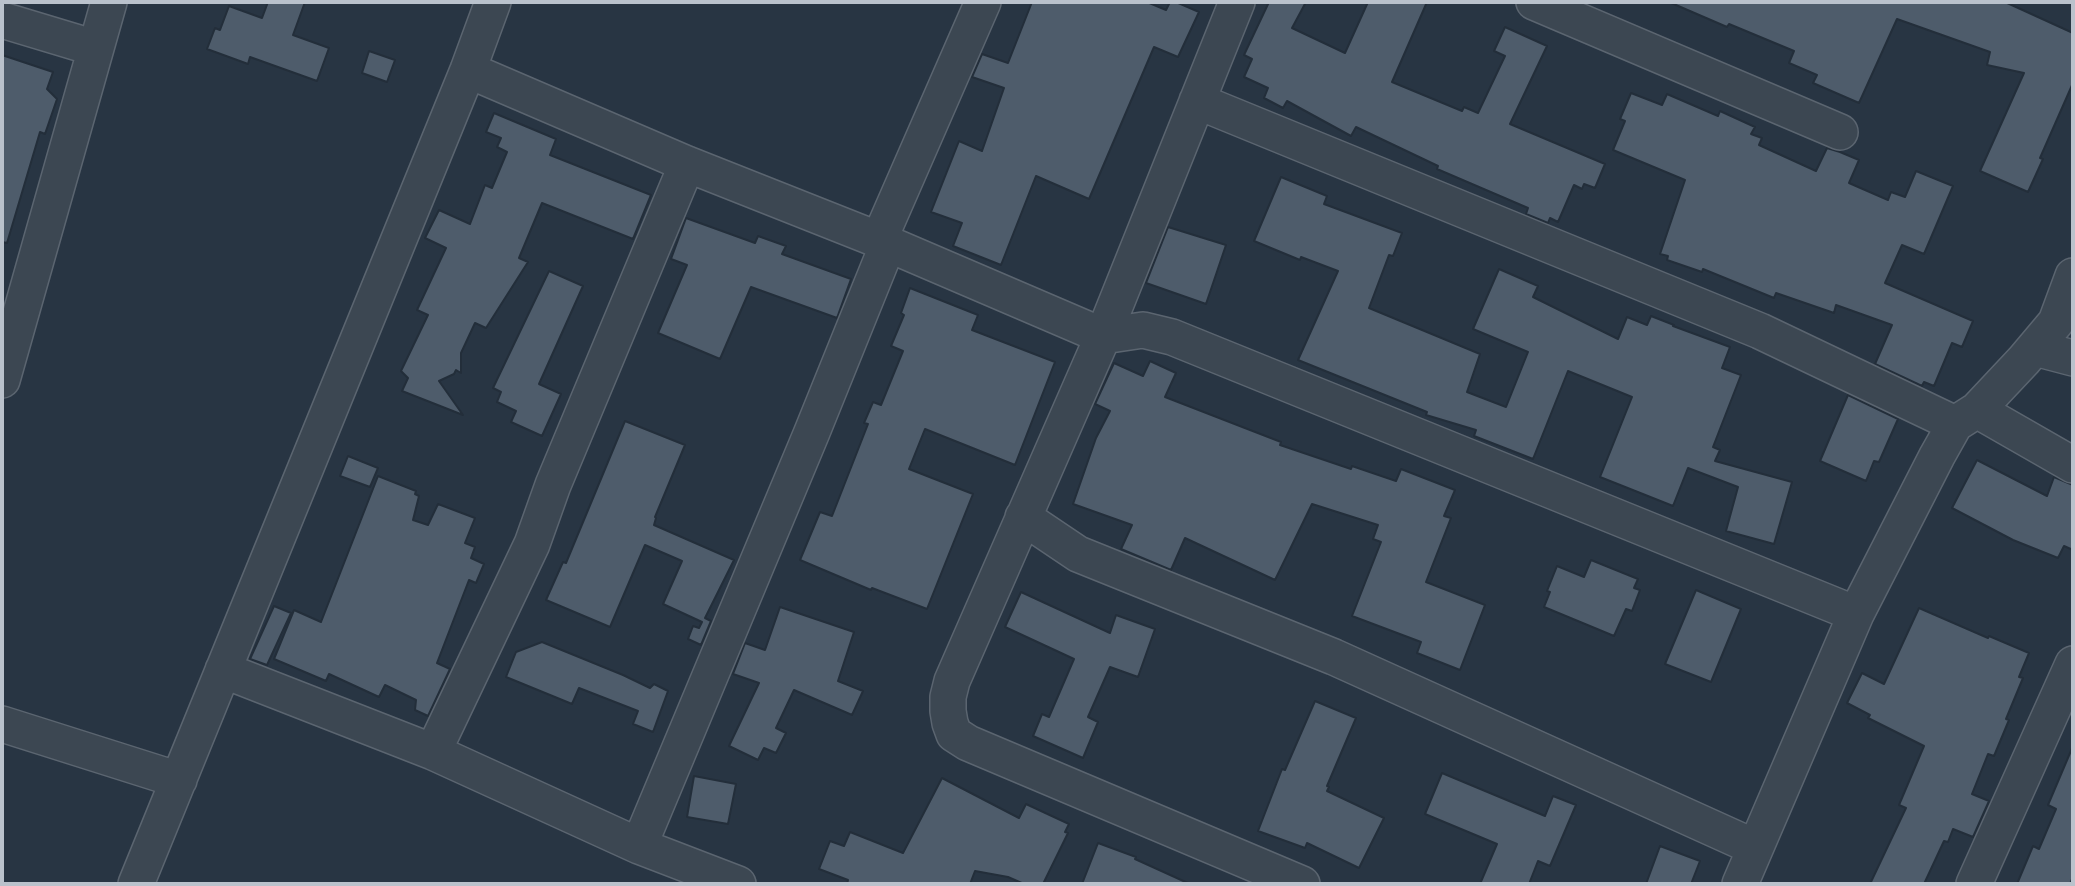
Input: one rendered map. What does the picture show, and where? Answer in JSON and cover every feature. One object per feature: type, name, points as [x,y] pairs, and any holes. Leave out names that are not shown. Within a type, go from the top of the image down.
[{"type":"street","points":[[2,380],[109,2]]},
{"type":"street","points":[[136,884],[468,70],[493,2]]},
{"type":"street","points":[[639,846],[812,432],[883,242],[983,2]]},
{"type":"street","points":[[1237,2],[1103,336],[952,681],[948,711],[954,734],[968,743],[1302,884]]},
{"type":"street","points":[[1534,2],[1840,132]]},
{"type":"street","points":[[2,20],[95,48]]},
{"type":"street","points":[[468,70],[1103,336],[1143,330],[1172,337],[1856,614]]},
{"type":"street","points":[[1197,101],[1760,331],[2073,465]]},
{"type":"street","points":[[433,752],[532,544],[553,485],[687,164]]},
{"type":"street","points":[[1740,884],[1856,614],[1937,456],[1966,417],[2035,348],[2056,322],[2073,276]]},
{"type":"street","points":[[2035,348],[2073,358]]},
{"type":"street","points":[[1023,517],[1078,554],[1335,657],[1754,847]]},
{"type":"street","points":[[1974,884],[2073,664]]},
{"type":"street","points":[[223,670],[433,752],[639,846],[738,884]]},
{"type":"street","points":[[2,724],[179,780]]},
{"type":"building","points":[[268,2],[305,2],[293,35],[329,48],[317,81],[250,57],[248,64],[207,49],[215,28],[220,30],[229,6],[262,18]]},
{"type":"building","points":[[1032,2],[1147,2],[1166,10],[1170,2],[1176,2],[1199,12],[1178,57],[1154,47],[1089,199],[1036,176],[1001,265],[953,246],[962,223],[931,212],[959,141],[982,151],[1004,88],[972,77],[982,54],[1008,63]]},
{"type":"building","points":[[1269,2],[1306,2],[1292,28],[1345,53],[1368,2],[1427,2],[1392,82],[1462,111],[1464,107],[1478,113],[1505,56],[1494,51],[1505,27],[1547,46],[1510,124],[1605,164],[1595,188],[1584,184],[1582,189],[1574,185],[1558,222],[1550,218],[1548,223],[1526,214],[1528,208],[1437,169],[1438,166],[1356,127],[1351,136],[1287,101],[1283,108],[1264,98],[1268,88],[1244,77],[1252,59],[1244,55]]},
{"type":"building","points":[[1669,2],[2005,2],[2073,33],[2073,83],[2028,192],[1980,171],[2024,73],[1987,65],[1990,52],[1897,19],[1859,103],[1813,83],[1817,75],[1789,63],[1794,51],[1729,24],[1727,27]]},
{"type":"building","points":[[369,51],[395,60],[387,82],[362,73]]},
{"type":"building","points":[[2,55],[53,72],[47,89],[57,99],[45,134],[40,132],[7,243],[2,242]]},
{"type":"building","points":[[1631,93],[1662,105],[1667,94],[1718,116],[1720,111],[1755,127],[1751,134],[1762,138],[1759,145],[1816,171],[1827,148],[1840,152],[1859,160],[1849,183],[1888,200],[1891,192],[1905,197],[1916,171],[1953,186],[1924,254],[1902,245],[1885,283],[1973,321],[1962,347],[1952,343],[1934,386],[1924,382],[1922,386],[1875,364],[1892,325],[1836,305],[1834,313],[1776,293],[1774,298],[1703,269],[1702,272],[1667,260],[1668,256],[1660,254],[1685,180],[1613,150],[1625,121],[1620,119]]},
{"type":"building","points":[[494,113],[556,139],[550,155],[651,195],[633,239],[542,203],[519,258],[528,262],[486,328],[475,323],[461,353],[461,373],[456,370],[454,374],[439,381],[463,415],[402,391],[408,378],[401,371],[428,315],[417,310],[446,248],[425,238],[439,210],[470,224],[485,185],[492,188],[507,152],[497,147],[501,138],[486,132]]},
{"type":"building","points":[[1281,177],[1327,196],[1324,204],[1402,233],[1393,256],[1389,255],[1369,308],[1480,354],[1467,392],[1506,407],[1528,352],[1473,329],[1499,269],[1538,286],[1533,297],[1618,339],[1627,317],[1647,325],[1651,316],[1730,347],[1722,368],[1741,375],[1713,447],[1720,450],[1715,461],[1792,482],[1774,544],[1726,531],[1738,487],[1688,468],[1673,506],[1600,477],[1632,397],[1568,371],[1533,459],[1474,436],[1476,430],[1426,415],[1427,412],[1298,360],[1338,271],[1301,257],[1300,260],[1254,241]]},
{"type":"building","points":[[686,218],[755,243],[758,236],[786,246],[782,254],[851,279],[837,318],[751,287],[720,359],[658,333],[687,265],[671,259]]},
{"type":"building","points":[[1168,227],[1226,245],[1206,304],[1146,283]]},
{"type":"building","points":[[549,271],[583,286],[539,384],[561,394],[542,436],[511,422],[516,411],[497,402],[501,392],[493,388]]},
{"type":"building","points":[[910,288],[978,315],[972,330],[1055,362],[1015,465],[925,429],[909,469],[973,494],[927,609],[872,588],[871,590],[800,560],[820,512],[832,516],[868,424],[864,423],[873,402],[881,405],[903,351],[891,346],[904,315],[901,313]]},
{"type":"building","points":[[1150,361],[1176,373],[1165,397],[1281,442],[1280,445],[1351,469],[1352,466],[1396,481],[1401,469],[1455,490],[1444,516],[1451,518],[1426,582],[1485,605],[1460,670],[1417,653],[1421,642],[1352,616],[1381,542],[1373,539],[1378,525],[1312,504],[1275,580],[1185,538],[1171,570],[1121,549],[1132,525],[1073,504],[1096,438],[1110,411],[1095,404],[1114,363],[1143,376]]},
{"type":"building","points":[[1848,395],[1898,419],[1879,462],[1874,461],[1866,481],[1820,461]]},
{"type":"building","points":[[625,421],[685,445],[654,525],[734,560],[705,618],[711,621],[701,645],[688,639],[693,626],[699,628],[702,622],[663,604],[682,561],[645,545],[610,627],[546,600],[563,562],[566,563]]},
{"type":"building","points":[[348,456],[378,468],[370,487],[340,476]]},
{"type":"building","points":[[1977,460],[2047,496],[2054,477],[2073,485],[2073,550],[2064,546],[2058,558],[2013,540],[1952,508]]},
{"type":"building","points":[[378,476],[416,491],[415,494],[419,496],[413,520],[428,525],[438,504],[475,518],[465,543],[475,547],[471,558],[484,564],[476,583],[469,580],[437,663],[450,669],[428,716],[415,710],[416,700],[385,685],[379,697],[329,674],[326,681],[274,659],[294,610],[321,622]]},
{"type":"building","points":[[1591,560],[1638,579],[1634,588],[1640,590],[1632,611],[1626,609],[1614,636],[1544,607],[1557,566],[1584,577]]},
{"type":"building","points":[[1696,590],[1741,609],[1711,682],[1665,664]]},
{"type":"building","points":[[1021,592],[1110,633],[1116,615],[1155,629],[1138,677],[1110,667],[1088,717],[1098,722],[1083,758],[1033,736],[1042,714],[1049,717],[1074,659],[1005,627]]},
{"type":"building","points":[[274,606],[291,613],[267,665],[250,659]]},
{"type":"building","points":[[780,607],[854,632],[838,681],[863,691],[852,715],[794,690],[776,728],[786,733],[776,753],[764,748],[758,760],[729,746],[759,683],[733,674],[745,643],[765,650]]},
{"type":"building","points":[[1919,608],[2029,653],[2019,677],[2023,678],[2006,719],[2009,720],[1994,756],[1988,754],[1972,794],[1989,801],[1973,837],[1953,829],[1948,842],[1944,841],[1924,884],[1870,884],[1906,808],[1899,805],[1924,746],[1868,718],[1870,715],[1847,703],[1862,673],[1884,684]]},
{"type":"building","points":[[542,642],[650,688],[654,684],[668,691],[653,732],[633,724],[638,711],[579,688],[572,704],[506,677],[516,652]]},
{"type":"building","points":[[1315,701],[1356,718],[1327,791],[1384,818],[1359,868],[1307,843],[1305,848],[1258,831],[1282,769],[1285,770]]},
{"type":"building","points":[[2073,746],[2073,877],[2070,884],[2017,884],[2033,846],[2039,849],[2056,809],[2048,805]]},
{"type":"building","points":[[1442,773],[1545,816],[1553,796],[1576,805],[1550,866],[1538,861],[1529,884],[1480,884],[1497,844],[1425,814]]},
{"type":"building","points":[[694,776],[736,784],[728,824],[687,817]]},
{"type":"building","points":[[942,778],[1019,818],[1026,804],[1069,824],[1065,832],[1068,833],[1043,884],[1024,884],[1008,877],[975,871],[970,884],[847,884],[848,880],[819,869],[830,841],[844,846],[850,832],[903,853]]},
{"type":"building","points":[[1098,843],[1136,857],[1135,859],[1190,884],[1082,884]]},
{"type":"building","points":[[1660,846],[1700,861],[1691,884],[1646,884]]}]
